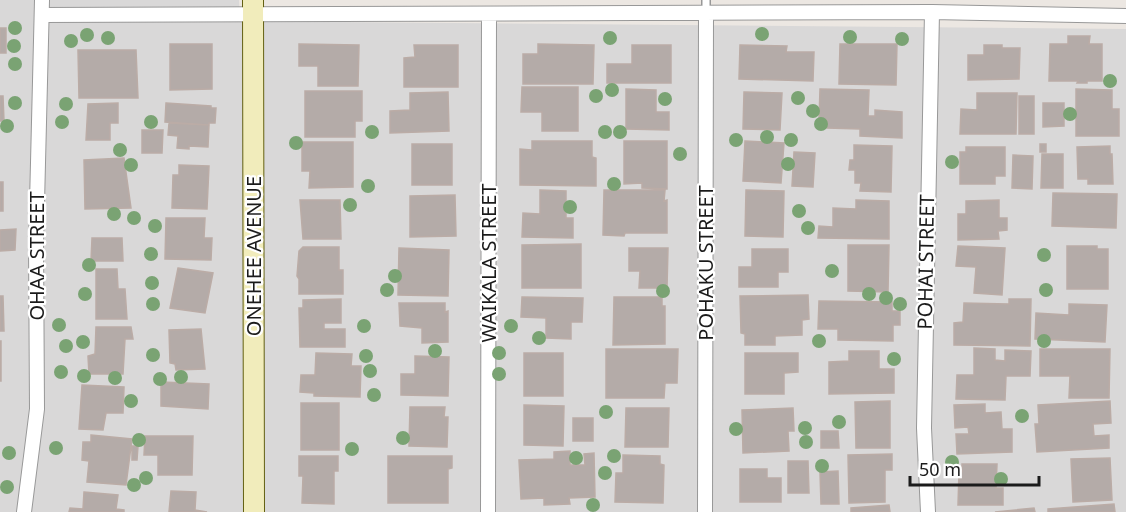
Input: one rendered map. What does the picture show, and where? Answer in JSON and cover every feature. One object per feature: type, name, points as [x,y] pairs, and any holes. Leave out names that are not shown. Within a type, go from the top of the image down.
[{"type":"street","name":"OHAA STREET","points":[[24,512],[37,409],[36,244],[42,0]]},
{"type":"street","points":[[42,15],[253,7],[489,14],[706,7],[932,6],[1120,16]]},
{"type":"street","name":"POHAI STREET","points":[[928,512],[924,428],[932,6]]},
{"type":"street","name":"ONEHEE AVENUE","points":[[253,7],[254,512]]},
{"type":"street","name":"POHAKU STREET","points":[[705,512],[706,7]]},
{"type":"street","name":"WAIKALA STREET","points":[[488,512],[489,14]]},
{"type":"shaded area","points":[[0,0],[239,0],[240,21],[1126,29],[1126,512],[0,512]]},
{"type":"building","points":[[0,28],[6,28],[6,53],[0,53]]},
{"type":"building","points":[[1068,36],[1090,36],[1089,44],[1102,44],[1102,81],[1077,83],[1078,81],[1049,81],[1050,44],[1068,44]]},
{"type":"building","points":[[170,44],[212,44],[212,89],[170,90]]},
{"type":"building","points":[[299,44],[359,45],[358,86],[318,86],[318,66],[299,66]]},
{"type":"building","points":[[538,44],[594,45],[593,84],[523,84],[523,54],[538,54]]},
{"type":"building","points":[[840,44],[897,44],[896,85],[839,84]]},
{"type":"building","points":[[414,45],[458,45],[458,87],[404,87],[404,58],[415,57]]},
{"type":"building","points":[[632,45],[671,45],[671,83],[607,83],[607,64],[632,64]]},
{"type":"building","points":[[740,45],[787,46],[786,52],[814,52],[813,81],[739,79]]},
{"type":"building","points":[[984,45],[1020,48],[1019,79],[968,80],[968,55],[984,55]]},
{"type":"building","points":[[78,50],[136,50],[138,98],[79,98]]},
{"type":"building","points":[[522,87],[578,87],[578,131],[542,131],[542,112],[521,112]]},
{"type":"building","points":[[626,89],[656,90],[656,112],[669,112],[669,130],[626,129]]},
{"type":"building","points":[[820,89],[869,90],[868,116],[875,116],[875,110],[902,112],[902,138],[860,136],[860,129],[827,128],[827,120],[819,120]]},
{"type":"building","points":[[1076,89],[1112,90],[1112,109],[1119,109],[1119,136],[1076,136]]},
{"type":"building","points":[[305,91],[362,91],[362,121],[355,121],[355,137],[305,137]]},
{"type":"building","points":[[448,92],[449,131],[390,133],[390,111],[410,110],[410,93]]},
{"type":"building","points":[[744,92],[782,93],[780,130],[743,129]]},
{"type":"building","points":[[977,93],[1017,93],[1016,134],[960,134],[961,109],[977,110]]},
{"type":"building","points":[[0,96],[3,96],[4,121],[0,121]]},
{"type":"building","points":[[1019,96],[1034,96],[1034,134],[1019,134]]},
{"type":"building","points":[[118,103],[118,123],[110,123],[110,140],[86,140],[88,104]]},
{"type":"building","points":[[166,103],[216,108],[215,123],[209,123],[209,125],[165,122]]},
{"type":"building","points":[[1043,103],[1064,103],[1064,126],[1043,127]]},
{"type":"building","points":[[169,123],[209,125],[208,147],[177,148],[178,136],[168,135]]},
{"type":"building","points":[[142,130],[163,130],[162,153],[142,153]]},
{"type":"building","points":[[532,141],[592,141],[592,157],[596,158],[596,186],[520,185],[520,149],[532,150]]},
{"type":"building","points":[[624,141],[667,141],[667,189],[642,188],[642,183],[624,184]]},
{"type":"building","points":[[745,141],[784,143],[781,183],[743,181]]},
{"type":"building","points":[[302,142],[353,142],[353,187],[309,188],[310,171],[302,171]]},
{"type":"building","points":[[412,144],[452,144],[452,185],[412,185]]},
{"type":"building","points":[[1040,144],[1046,144],[1046,152],[1040,152]]},
{"type":"building","points":[[854,145],[892,146],[891,192],[860,191],[861,183],[855,183],[855,170],[849,170],[850,160],[854,160]]},
{"type":"building","points":[[1110,146],[1113,184],[1088,184],[1088,179],[1078,179],[1077,147]]},
{"type":"building","points":[[966,147],[1005,147],[1005,176],[995,176],[995,184],[960,184],[960,152],[966,152]]},
{"type":"building","points":[[794,152],[815,153],[813,187],[792,186]]},
{"type":"building","points":[[1042,154],[1063,154],[1063,188],[1041,188]]},
{"type":"building","points":[[1013,155],[1033,156],[1032,189],[1012,188]]},
{"type":"building","points":[[124,158],[131,208],[85,209],[84,160]]},
{"type":"building","points":[[179,165],[209,166],[207,209],[172,208],[173,175],[179,175]]},
{"type":"building","points":[[0,182],[3,182],[3,211],[0,211]]},
{"type":"building","points":[[540,190],[566,191],[566,218],[573,218],[573,238],[522,237],[523,213],[540,214]]},
{"type":"building","points":[[604,190],[665,190],[667,233],[603,235]]},
{"type":"building","points":[[746,190],[784,191],[783,237],[745,236]]},
{"type":"building","points":[[1053,193],[1117,194],[1116,228],[1052,226]]},
{"type":"building","points":[[455,195],[456,236],[410,237],[410,196]]},
{"type":"building","points":[[300,200],[340,200],[341,239],[303,239]]},
{"type":"building","points":[[856,200],[889,201],[889,239],[818,238],[819,226],[833,227],[833,208],[856,209]]},
{"type":"building","points":[[999,200],[999,218],[1007,218],[1007,230],[998,231],[999,239],[958,240],[958,214],[966,214],[966,201]]},
{"type":"building","points":[[166,218],[205,218],[204,238],[212,238],[211,260],[165,259]]},
{"type":"building","points":[[16,229],[15,250],[0,251],[0,230]]},
{"type":"building","points":[[92,238],[122,238],[123,261],[91,261]]},
{"type":"building","points":[[581,244],[581,288],[522,288],[522,245]]},
{"type":"building","points":[[848,245],[889,245],[888,292],[848,291]]},
{"type":"building","points":[[958,246],[1005,248],[1002,295],[974,293],[976,267],[956,266]]},
{"type":"building","points":[[1067,246],[1097,246],[1097,249],[1108,249],[1108,289],[1067,289]]},
{"type":"building","points":[[303,247],[339,247],[339,270],[343,270],[343,294],[299,294],[297,276],[299,251]]},
{"type":"building","points":[[399,248],[449,250],[448,296],[398,295]]},
{"type":"building","points":[[629,248],[668,248],[667,288],[639,288],[640,271],[629,271]]},
{"type":"building","points":[[752,249],[788,249],[788,272],[778,272],[778,287],[739,287],[739,267],[752,267]]},
{"type":"building","points":[[178,268],[213,273],[205,313],[170,308]]},
{"type":"building","points":[[96,269],[117,269],[118,289],[125,289],[127,319],[96,319]]},
{"type":"building","points":[[808,295],[809,319],[802,320],[802,335],[775,336],[775,345],[745,345],[745,334],[741,333],[740,296]]},
{"type":"building","points":[[0,296],[3,296],[4,331],[0,331]]},
{"type":"building","points":[[522,297],[583,298],[582,322],[571,322],[571,339],[546,338],[546,318],[521,317]]},
{"type":"building","points":[[614,297],[662,297],[662,306],[665,306],[665,344],[613,345]]},
{"type":"building","points":[[341,299],[341,323],[324,323],[324,329],[345,329],[345,347],[300,347],[299,308],[303,308],[303,300]]},
{"type":"building","points":[[1009,299],[1031,299],[1030,346],[954,345],[954,323],[963,322],[964,303],[1009,304]]},
{"type":"building","points":[[819,301],[892,302],[892,311],[900,311],[900,325],[893,325],[893,341],[838,340],[838,329],[818,329]]},
{"type":"building","points":[[399,303],[445,303],[445,312],[448,311],[448,342],[422,343],[422,328],[400,326]]},
{"type":"building","points":[[1069,304],[1107,305],[1105,342],[1035,339],[1036,313],[1069,315]]},
{"type":"building","points":[[96,327],[131,327],[133,339],[125,339],[123,374],[89,374],[88,356],[95,354]]},
{"type":"building","points":[[201,329],[205,369],[176,370],[175,364],[170,363],[169,330]]},
{"type":"building","points":[[1,341],[1,381],[0,381]]},
{"type":"building","points":[[974,348],[995,349],[995,360],[1005,361],[1005,350],[1031,351],[1030,376],[1006,376],[1005,400],[956,399],[957,375],[974,375]]},
{"type":"building","points":[[606,349],[678,349],[677,383],[665,383],[664,398],[606,398]]},
{"type":"building","points":[[1040,349],[1110,349],[1109,398],[1069,398],[1070,376],[1040,376]]},
{"type":"building","points":[[849,351],[879,351],[879,369],[894,369],[894,393],[829,394],[829,362],[849,361]]},
{"type":"building","points":[[316,353],[352,354],[351,366],[361,366],[360,397],[314,396],[314,393],[300,392],[301,375],[315,375]]},
{"type":"building","points":[[524,353],[563,353],[563,396],[524,396]]},
{"type":"building","points":[[745,353],[798,353],[798,372],[784,373],[784,394],[745,394]]},
{"type":"building","points":[[415,356],[449,357],[448,396],[401,395],[401,374],[415,374]]},
{"type":"building","points":[[161,382],[209,384],[208,409],[161,406]]},
{"type":"building","points":[[82,385],[124,387],[123,413],[106,413],[103,430],[79,429]]},
{"type":"building","points":[[890,401],[890,448],[856,448],[855,402]]},
{"type":"building","points":[[1110,401],[1111,423],[1093,424],[1094,436],[1109,435],[1109,448],[1037,452],[1035,424],[1039,424],[1038,405]]},
{"type":"building","points":[[301,403],[339,403],[339,450],[301,450]]},
{"type":"building","points":[[985,404],[985,413],[1001,412],[1002,429],[1012,429],[1012,452],[957,454],[956,434],[969,434],[968,427],[955,428],[954,405]]},
{"type":"building","points":[[524,405],[564,406],[563,446],[524,445]]},
{"type":"building","points":[[410,407],[445,407],[444,417],[448,417],[447,447],[409,446]]},
{"type":"building","points":[[626,408],[669,408],[668,447],[625,447]]},
{"type":"building","points":[[793,408],[794,431],[788,431],[789,451],[743,453],[742,410]]},
{"type":"building","points":[[573,418],[593,418],[593,441],[573,441]]},
{"type":"building","points":[[821,431],[838,431],[839,448],[821,448]]},
{"type":"building","points":[[91,435],[132,439],[126,485],[87,482],[89,461],[82,460],[83,442],[91,442]]},
{"type":"building","points":[[145,436],[193,436],[192,475],[158,475],[158,455],[144,455]]},
{"type":"building","points":[[132,446],[138,446],[137,460],[132,460]]},
{"type":"building","points":[[570,451],[570,465],[585,465],[584,454],[594,453],[595,497],[569,498],[570,504],[544,505],[544,498],[521,499],[519,460],[554,459],[554,452]]},
{"type":"building","points":[[892,454],[892,470],[885,470],[885,502],[849,503],[848,455]]},
{"type":"building","points":[[623,455],[660,456],[660,464],[664,465],[663,503],[615,502],[616,473],[623,473]]},
{"type":"building","points":[[299,456],[338,456],[338,471],[334,471],[334,504],[302,503],[303,476],[299,476]]},
{"type":"building","points":[[388,456],[452,456],[452,468],[448,469],[448,503],[388,503]]},
{"type":"building","points":[[1110,458],[1112,500],[1073,502],[1071,459]]},
{"type":"building","points":[[788,461],[808,461],[809,493],[788,493]]},
{"type":"building","points":[[962,464],[997,464],[996,488],[1003,488],[1003,505],[958,505],[959,472],[962,472]]},
{"type":"building","points":[[740,469],[767,469],[767,478],[781,478],[781,502],[740,502]]},
{"type":"building","points":[[838,471],[839,504],[821,504],[820,472]]},
{"type":"building","points":[[171,491],[196,492],[195,510],[207,512],[169,512]]},
{"type":"building","points":[[84,492],[118,495],[116,509],[124,510],[124,512],[69,512],[70,508],[83,509]]},
{"type":"building","points":[[1114,504],[1115,512],[1048,512],[1048,509]]},
{"type":"building","points":[[889,505],[890,512],[851,512],[851,508]]},
{"type":"building","points":[[1034,508],[1035,512],[995,512]]}]
